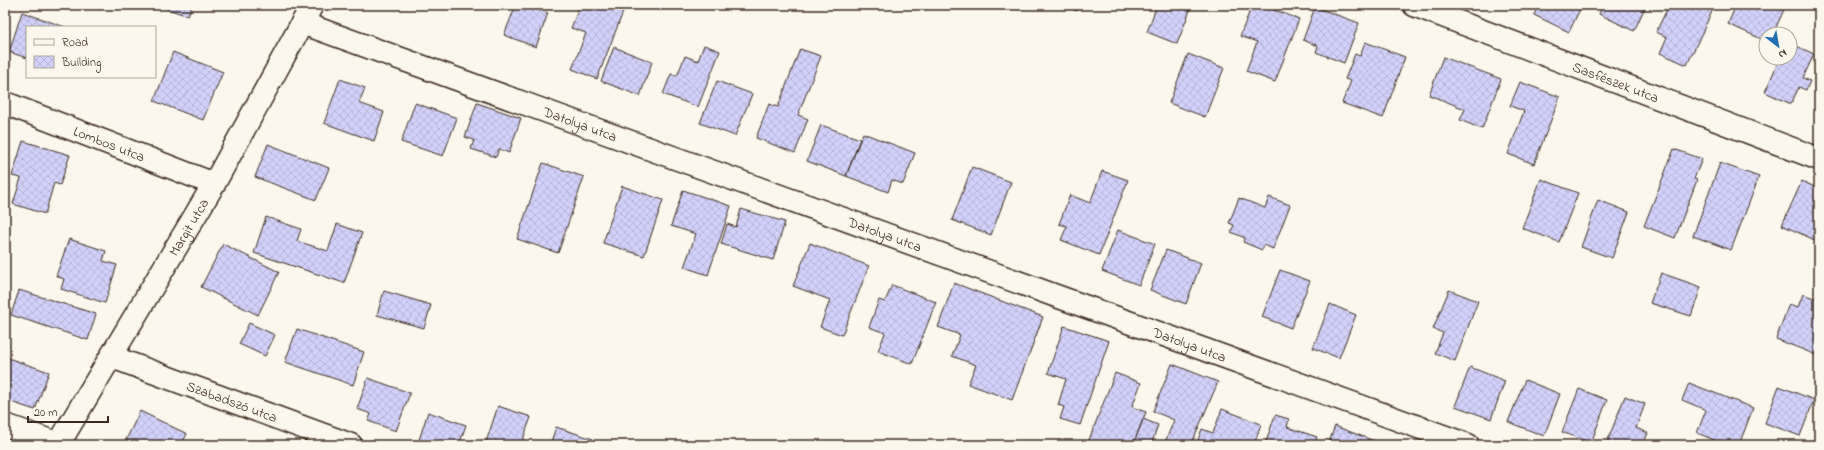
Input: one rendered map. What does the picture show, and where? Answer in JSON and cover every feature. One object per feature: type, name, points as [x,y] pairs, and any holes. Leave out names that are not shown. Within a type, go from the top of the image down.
[{"type":"street","name":"Sasfészek utca","points":[[1414,5],[1819,159]]},
{"type":"street","name":"Margit utca","points":[[59,445],[214,184],[307,14]]},
{"type":"street","name":"Datolya utca","points":[[307,14],[1468,445]]},
{"type":"street","name":"Lombos utca","points":[[5,103],[214,184]]},
{"type":"street","name":"Szabadszó utca","points":[[112,357],[351,445]]},
{"type":"street","points":[[5,425],[59,445]]},
{"type":"building","points":[[156,5],[192,5],[188,16]]},
{"type":"building","points":[[516,5],[526,5],[548,13],[536,47],[504,35]]},
{"type":"building","points":[[580,5],[620,5],[625,7],[597,79],[572,69],[586,33],[571,28]]},
{"type":"building","points":[[1061,5],[1080,5],[1077,11]]},
{"type":"building","points":[[1157,5],[1192,5],[1177,44],[1147,32]]},
{"type":"building","points":[[1252,5],[1261,5],[1299,19],[1275,82],[1246,71],[1257,42],[1240,36]]},
{"type":"building","points":[[1536,5],[1582,5],[1569,32],[1534,15],[1538,6]]},
{"type":"building","points":[[1603,5],[1646,5],[1634,31],[1599,14]]},
{"type":"building","points":[[1669,5],[1715,5],[1687,65],[1660,53],[1667,37],[1656,32]]},
{"type":"building","points":[[1736,5],[1786,5],[1777,26],[1758,26],[1758,37],[1728,24]]},
{"type":"building","points":[[1315,7],[1359,23],[1344,63],[1316,52],[1318,46],[1303,40]]},
{"type":"building","points":[[22,12],[62,26],[26,26],[26,58],[9,52]]},
{"type":"building","points":[[1365,42],[1405,57],[1383,118],[1342,103],[1351,81],[1345,79],[1355,54],[1360,56]]},
{"type":"building","points":[[704,45],[720,51],[698,107],[663,94],[671,74],[677,76],[685,56],[698,61]]},
{"type":"building","points":[[614,47],[652,62],[640,96],[601,81]]},
{"type":"building","points":[[1798,47],[1814,54],[1803,78],[1810,81],[1806,90],[1799,87],[1791,104],[1765,92],[1776,66],[1798,66]]},
{"type":"building","points":[[800,49],[821,56],[798,115],[808,119],[795,153],[756,138],[769,104],[778,107]]},
{"type":"building","points":[[173,52],[223,72],[203,120],[154,101]]},
{"type":"building","points":[[1188,54],[1224,68],[1205,117],[1169,103]]},
{"type":"building","points":[[1443,57],[1501,79],[1482,129],[1460,120],[1465,109],[1429,95]]},
{"type":"building","points":[[340,79],[365,88],[359,103],[384,112],[374,141],[324,123]]},
{"type":"building","points":[[717,81],[752,94],[735,136],[700,123]]},
{"type":"building","points":[[1520,82],[1560,97],[1534,164],[1508,154],[1524,111],[1510,106]]},
{"type":"building","points":[[415,103],[457,118],[443,156],[401,142]]},
{"type":"building","points":[[477,103],[521,118],[509,153],[499,149],[496,157],[471,149],[474,140],[465,137]]},
{"type":"building","points":[[821,125],[860,139],[846,176],[807,161]]},
{"type":"building","points":[[863,133],[915,153],[903,184],[892,180],[888,192],[846,176]]},
{"type":"building","points":[[23,141],[70,155],[60,185],[54,183],[45,214],[13,204],[21,178],[12,176]]},
{"type":"building","points":[[268,144],[329,168],[316,200],[255,177]]},
{"type":"building","points":[[1674,149],[1702,159],[1694,179],[1697,180],[1675,238],[1644,226]]},
{"type":"building","points":[[543,163],[584,177],[558,253],[517,239]]},
{"type":"building","points":[[1720,163],[1759,177],[1731,250],[1693,236]]},
{"type":"building","points":[[972,167],[1011,182],[991,235],[952,220]]},
{"type":"building","points":[[1102,171],[1128,180],[1099,255],[1061,240],[1067,226],[1059,224],[1070,195],[1090,203]]},
{"type":"building","points":[[1541,179],[1578,193],[1559,242],[1522,228]]},
{"type":"building","points":[[1802,181],[1819,189],[1819,242],[1782,225]]},
{"type":"building","points":[[622,186],[663,200],[644,256],[603,243]]},
{"type":"building","points":[[683,190],[731,206],[708,275],[684,267],[696,234],[671,226]]},
{"type":"building","points":[[1269,197],[1290,205],[1273,249],[1264,245],[1262,250],[1243,242],[1245,238],[1231,232],[1234,225],[1229,223],[1239,198],[1265,208]]},
{"type":"building","points":[[1598,200],[1629,212],[1612,258],[1581,247]]},
{"type":"building","points":[[741,209],[785,222],[773,260],[721,244],[727,224],[736,227]]},
{"type":"building","points":[[266,217],[301,229],[297,241],[328,251],[337,224],[362,233],[344,283],[254,253]]},
{"type":"building","points":[[1118,230],[1155,244],[1139,285],[1102,271]]},
{"type":"building","points":[[69,239],[106,251],[103,261],[117,265],[105,303],[61,289],[64,279],[56,276]]},
{"type":"building","points":[[810,243],[869,266],[842,335],[820,327],[830,300],[793,286]]},
{"type":"building","points":[[223,244],[279,272],[258,315],[201,287]]},
{"type":"building","points":[[1166,250],[1201,263],[1186,304],[1150,290]]},
{"type":"building","points":[[1280,270],[1310,281],[1291,328],[1262,317]]},
{"type":"building","points":[[1661,273],[1701,287],[1691,316],[1650,303]]},
{"type":"building","points":[[954,283],[1043,317],[1012,400],[968,384],[976,365],[952,356],[960,335],[938,327]]},
{"type":"building","points":[[892,285],[936,302],[912,364],[878,351],[885,333],[869,327],[879,300],[885,302]]},
{"type":"building","points":[[19,290],[96,314],[88,340],[11,315]]},
{"type":"building","points":[[1449,290],[1478,301],[1455,361],[1435,353],[1443,333],[1433,329]]},
{"type":"building","points":[[384,291],[431,305],[424,328],[377,315]]},
{"type":"building","points":[[1803,294],[1819,300],[1819,356],[1776,339],[1789,304],[1798,307]]},
{"type":"building","points":[[1330,304],[1356,315],[1339,358],[1313,348]]},
{"type":"building","points":[[249,323],[275,335],[265,356],[239,344]]},
{"type":"building","points":[[1064,326],[1109,341],[1080,425],[1060,419],[1064,407],[1058,405],[1066,379],[1048,373]]},
{"type":"building","points":[[297,329],[364,352],[353,385],[285,362]]},
{"type":"building","points":[[5,357],[49,372],[35,410],[5,400]]},
{"type":"building","points":[[1172,364],[1218,382],[1191,445],[1164,445],[1174,420],[1153,411]]},
{"type":"building","points":[[1470,367],[1505,381],[1491,419],[1455,406]]},
{"type":"building","points":[[1115,373],[1141,383],[1132,407],[1146,412],[1133,445],[1087,445]]},
{"type":"building","points":[[368,378],[410,393],[396,431],[368,421],[371,414],[357,409]]},
{"type":"building","points":[[1525,380],[1560,394],[1544,436],[1508,422]]},
{"type":"building","points":[[1689,383],[1753,408],[1739,445],[1727,445],[1697,433],[1706,410],[1682,400]]},
{"type":"building","points":[[1779,386],[1814,400],[1800,436],[1765,423]]},
{"type":"building","points":[[1579,389],[1607,400],[1591,443],[1562,432]]},
{"type":"building","points":[[1625,396],[1645,404],[1636,428],[1648,433],[1643,445],[1606,445]]},
{"type":"building","points":[[498,406],[531,417],[521,445],[485,445]]},
{"type":"building","points":[[1222,409],[1261,424],[1254,445],[1196,445],[1202,429],[1213,433]]},
{"type":"building","points":[[140,411],[187,434],[181,445],[131,445],[125,442]]},
{"type":"building","points":[[428,412],[466,425],[459,445],[424,445],[418,443]]},
{"type":"building","points":[[1275,415],[1289,419],[1287,427],[1317,437],[1314,445],[1265,445]]},
{"type":"building","points":[[1143,419],[1158,425],[1151,445],[1133,445]]},
{"type":"building","points":[[1335,426],[1377,442],[1376,445],[1328,445]]},
{"type":"building","points":[[556,427],[593,439],[591,445],[550,445]]}]
